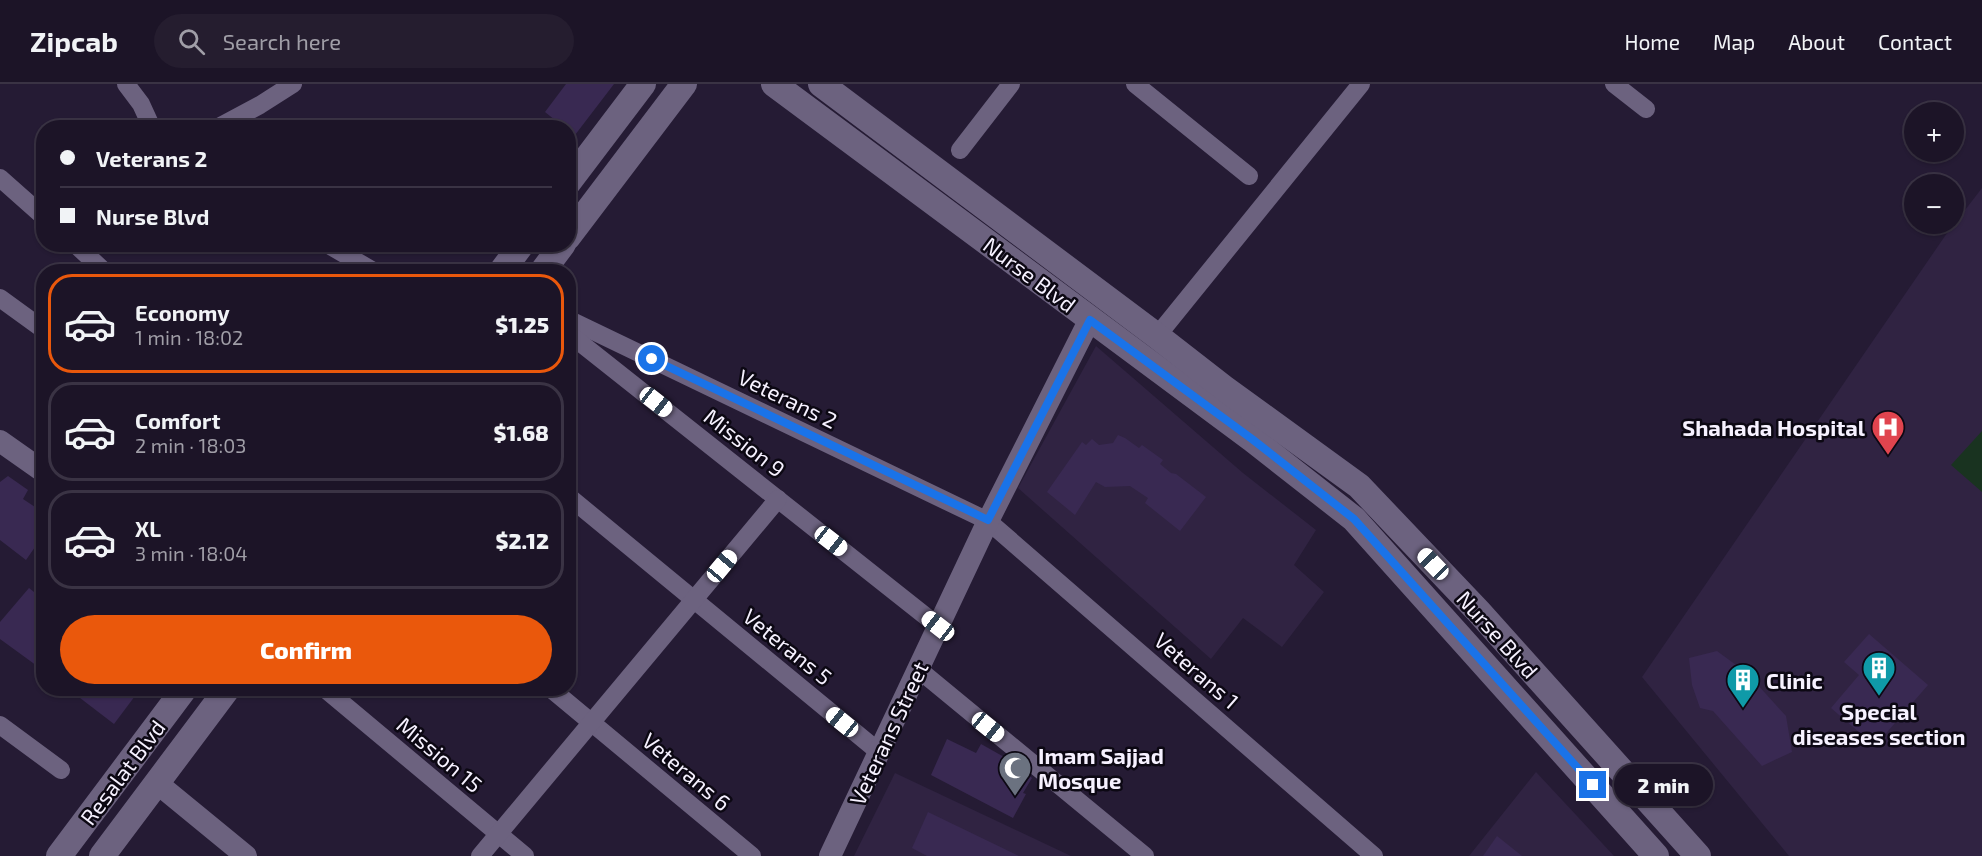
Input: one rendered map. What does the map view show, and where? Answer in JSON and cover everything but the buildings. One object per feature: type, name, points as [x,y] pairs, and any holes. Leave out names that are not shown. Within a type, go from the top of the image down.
[{"type":"main road","points":[[576,172],[643,84]]},
{"type":"main road","points":[[576,226],[684,84]]},
{"type":"main road","name":"Nurse Blvd","points":[[774,84],[1202,402],[1354,519],[1656,856]]},
{"type":"main road","name":"Nurse Blvd","points":[[821,84],[1224,388],[1359,486],[1478,611],[1698,856]]},
{"type":"main road","points":[[1202,402],[1218,394],[1224,388]]},
{"type":"main road","name":"Resalat Blvd","points":[[58,856],[179,696]]},
{"type":"main road","name":"Resalat Blvd","points":[[102,856],[222,696]]},
{"type":"street","points":[[126,84],[141,104],[148,120]]},
{"type":"street","points":[[232,120],[293,84]]},
{"type":"street","points":[[960,150],[1011,84]]},
{"type":"street","points":[[1135,84],[1249,176]]},
{"type":"street","points":[[1157,336],[1361,84]]},
{"type":"street","points":[[1614,84],[1646,109]]},
{"type":"street","points":[[0,178],[36,210]]},
{"type":"street","points":[[84,252],[96,264]]},
{"type":"street","points":[[341,252],[361,264]]},
{"type":"street","points":[[0,298],[36,324]]},
{"type":"street","name":"Veterans Street","points":[[830,856],[988,520],[1090,320]]},
{"type":"street","name":"Veterans 2","points":[[576,323],[988,520]]},
{"type":"street","name":"Mission 9","points":[[576,339],[938,626]]},
{"type":"street","points":[[0,441],[36,462]]},
{"type":"street","points":[[480,856],[778,499]]},
{"type":"street","name":"Veterans 5","points":[[576,503],[879,752]]},
{"type":"street","name":"Veterans 1","points":[[988,520],[1374,856]]},
{"type":"street","points":[[918,669],[1145,856]]},
{"type":"street","name":"Mission 15","points":[[334,696],[525,856]]},
{"type":"street","name":"Veterans 6","points":[[559,696],[752,856]]},
{"type":"street","points":[[0,725],[61,770]]},
{"type":"street","points":[[157,783],[246,856]]},
{"type":"shaded area","name":"Shahada Hospital","points":[[1982,188],[1982,856],[1789,856],[1642,677],[1945,236],[1947,234],[1964,234],[1964,211]]},
{"type":"shaded area","points":[[1096,346],[1243,473],[1316,530],[1294,565],[1324,592],[1282,647],[1243,618],[1211,659],[1018,488]]},
{"type":"shaded area","points":[[1536,772],[1577,816],[1614,856],[1469,856]]},
{"type":"shaded area","points":[[895,773],[1071,856],[854,856]]},
{"type":"green space","points":[[1982,431],[1982,492],[1951,465]]},
{"type":"place","name":"Shahada Hospital","points":[[1888,456]]},
{"type":"place","name":"Special diseases section","points":[[1879,697]]},
{"type":"place","name":"Clinic","points":[[1743,709]]},
{"type":"place","name":"Imam Sajjad Mosque","points":[[1015,797]]},
{"type":"route","points":[[652,359],[988,520],[1090,320],[1252,439],[1354,519],[1593,785]]}]
